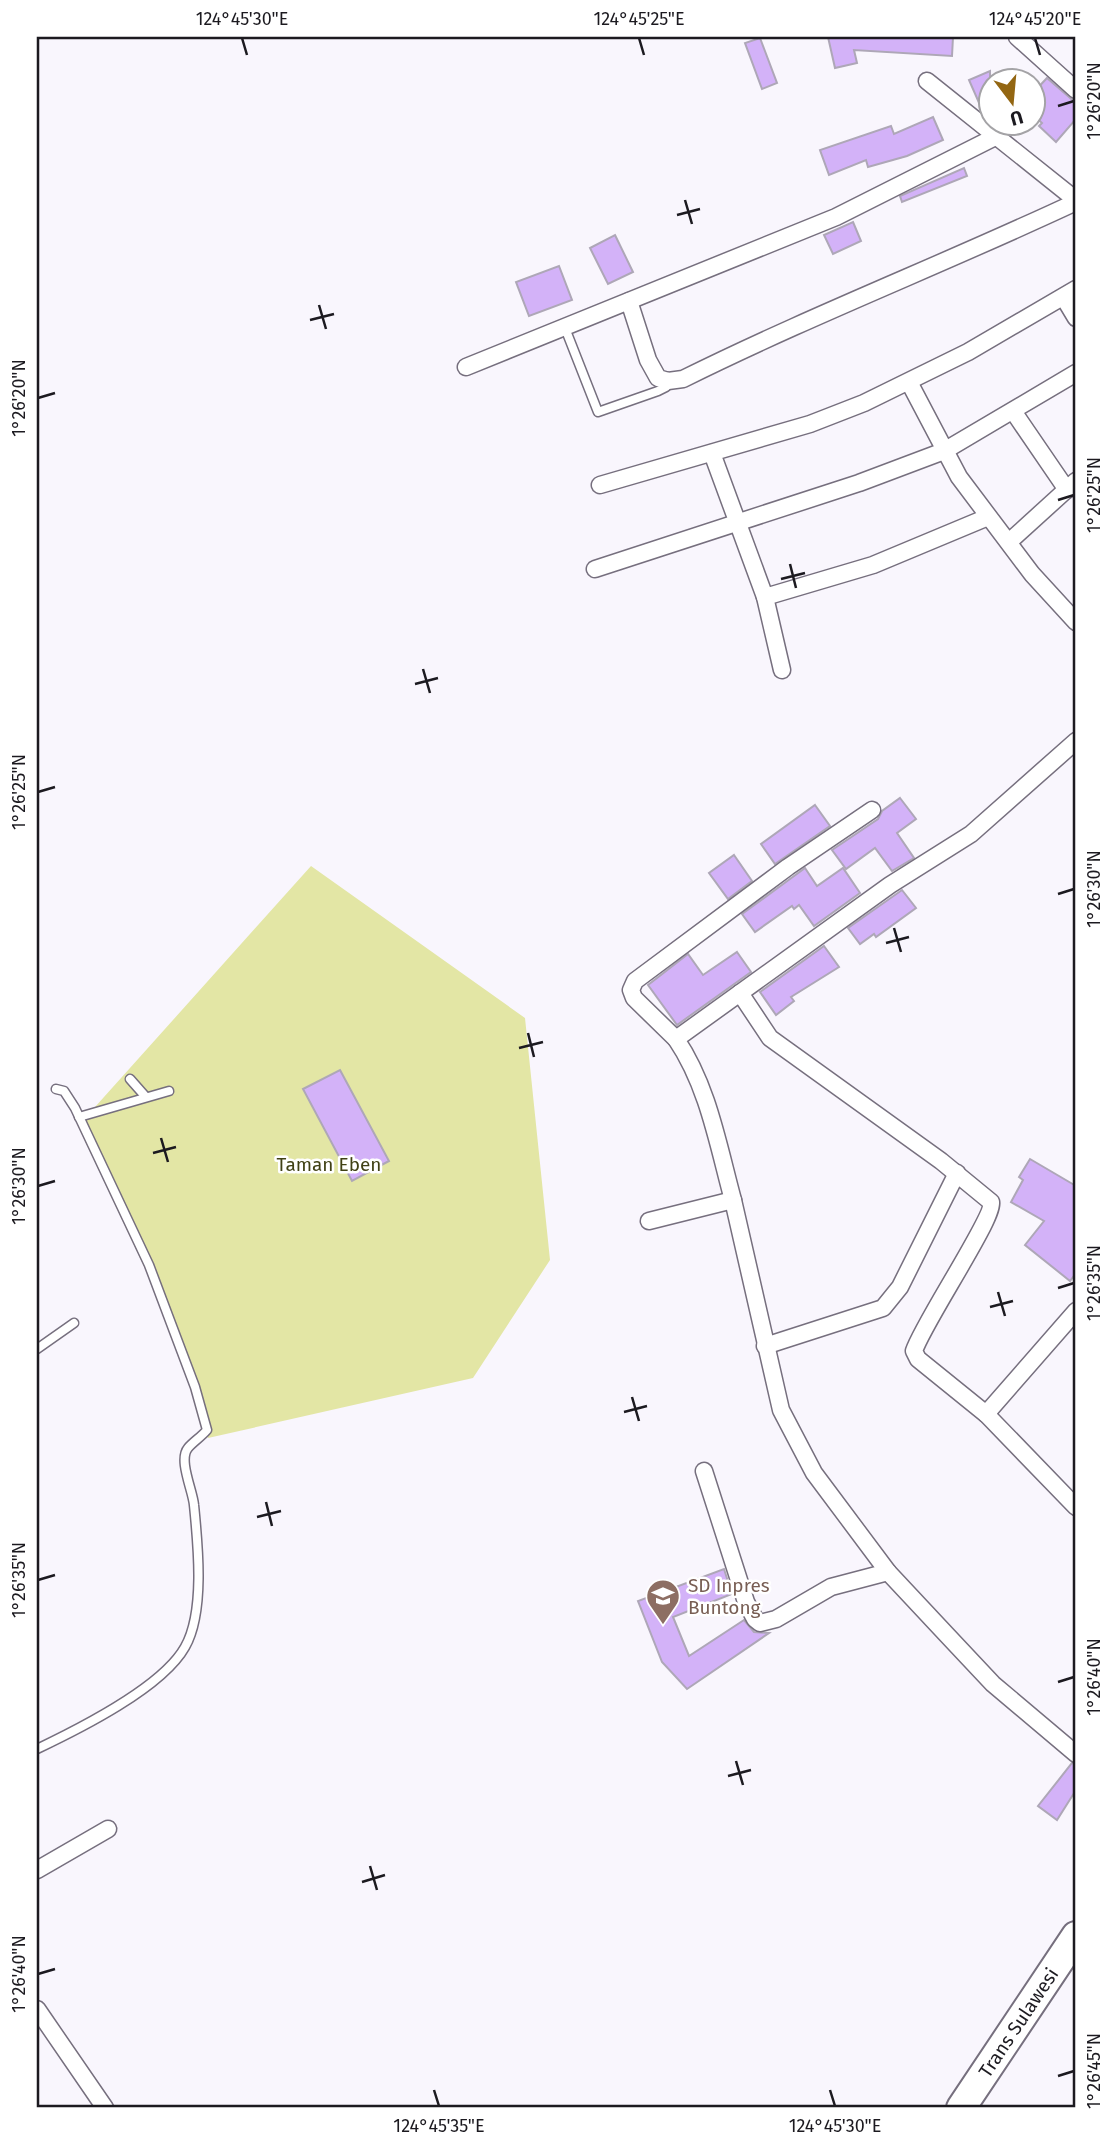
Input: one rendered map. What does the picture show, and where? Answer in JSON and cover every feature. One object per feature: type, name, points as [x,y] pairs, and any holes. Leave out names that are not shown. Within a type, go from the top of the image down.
[{"type":"highway","name":"Trans Sulawesi","points":[[961,2108],[1076,1936]]},
{"type":"street","points":[[1017,37],[1076,90]]},
{"type":"street","points":[[629,300],[648,360],[658,378],[668,381],[683,379],[767,337],[964,255],[1076,201],[928,81]]},
{"type":"street","points":[[466,367],[836,217],[995,137]]},
{"type":"street","points":[[600,485],[810,424],[909,382],[1070,293],[1076,318]]},
{"type":"street","points":[[595,569],[740,523],[944,451],[1076,373]]},
{"type":"street","points":[[909,382],[944,451],[988,517],[1010,541],[1032,573],[1076,622]]},
{"type":"street","points":[[1010,541],[1072,486],[1013,411]]},
{"type":"street","points":[[712,453],[765,597],[782,670]]},
{"type":"street","points":[[765,597],[873,565],[988,517]]},
{"type":"street","points":[[676,1039],[890,885],[971,834],[1076,741]]},
{"type":"street","points":[[872,810],[692,937],[635,981],[631,990],[634,998],[676,1039],[691,1060],[702,1087],[747,1251],[765,1346],[781,1410],[791,1434],[829,1494],[888,1572],[993,1684],[1076,1754]]},
{"type":"street","points":[[740,993],[770,1038],[957,1173],[985,1196],[993,1207],[914,1351],[918,1359],[986,1414],[1076,1507]]},
{"type":"street","points":[[765,1346],[883,1308],[900,1287],[957,1173]]},
{"type":"street","points":[[649,1221],[733,1200]]},
{"type":"street","points":[[986,1414],[1076,1311]]},
{"type":"street","points":[[704,1471],[746,1602],[760,1623],[776,1619],[831,1587],[888,1572]]},
{"type":"street","points":[[37,1870],[107,1829]]},
{"type":"street","points":[[37,2009],[105,2108]]},
{"type":"lane","points":[[565,328],[598,412],[658,391],[666,387],[668,381]]},
{"type":"lane","points":[[130,1079],[145,1096]]},
{"type":"lane","points":[[37,1749],[121,1704],[170,1668],[185,1647],[196,1607],[198,1543],[193,1493],[184,1457],[188,1448],[206,1430],[206,1421],[149,1265],[79,1117],[64,1091],[56,1089]]},
{"type":"lane","points":[[79,1117],[169,1091]]},
{"type":"lane","points":[[37,1349],[74,1323]]},
{"type":"green space","name":"Taman Eben","points":[[311,866],[525,1018],[550,1260],[473,1378],[208,1438],[165,1311],[78,1126]]},
{"type":"building","points":[[828,37],[953,37],[952,56],[854,50],[857,63],[835,68]]},
{"type":"building","points":[[760,38],[777,83],[762,89],[745,43]]},
{"type":"building","points":[[976,77],[976,96],[969,80]]},
{"type":"building","points":[[1046,79],[1076,103],[1076,119],[1056,142],[1046,133]]},
{"type":"building","points":[[933,117],[943,140],[907,156],[868,167],[866,160],[829,175],[820,150],[891,126],[894,134]]},
{"type":"building","points":[[964,168],[967,176],[902,202],[900,196]]},
{"type":"building","points":[[853,222],[861,241],[833,254],[824,235]]},
{"type":"building","points":[[615,235],[633,272],[608,284],[590,248]]},
{"type":"building","points":[[559,266],[572,300],[529,316],[516,282]]},
{"type":"building","points":[[900,798],[916,819],[897,833],[914,858],[892,871],[875,848],[846,869],[832,850],[878,819],[882,811]]},
{"type":"building","points":[[815,805],[830,826],[775,864],[761,844]]},
{"type":"building","points":[[734,855],[752,881],[728,899],[709,873]]},
{"type":"building","points":[[805,868],[817,886],[843,868],[860,893],[814,926],[799,905],[794,909],[792,906],[755,932],[742,914]]},
{"type":"building","points":[[902,890],[916,908],[876,937],[874,934],[860,944],[848,928]]},
{"type":"building","points":[[824,946],[839,967],[791,997],[794,1001],[776,1015],[760,992]]},
{"type":"building","points":[[737,952],[751,972],[677,1025],[648,985],[688,954],[703,975]]},
{"type":"building","points":[[340,1070],[389,1161],[352,1181],[303,1089]]},
{"type":"building","points":[[1030,1159],[1076,1186],[1076,1273],[1070,1281],[1025,1245],[1044,1221],[1011,1202],[1023,1180],[1019,1177]]},
{"type":"building","name":"SD Inpres Buntong","points":[[724,1569],[732,1594],[673,1617],[689,1656],[744,1620],[754,1632],[769,1633],[687,1689],[662,1662],[638,1601]]},
{"type":"building","points":[[1072,1763],[1076,1764],[1076,1790],[1057,1820],[1038,1806]]},
{"type":"place","name":"SD Inpres Buntong","points":[[663,1626]]}]
